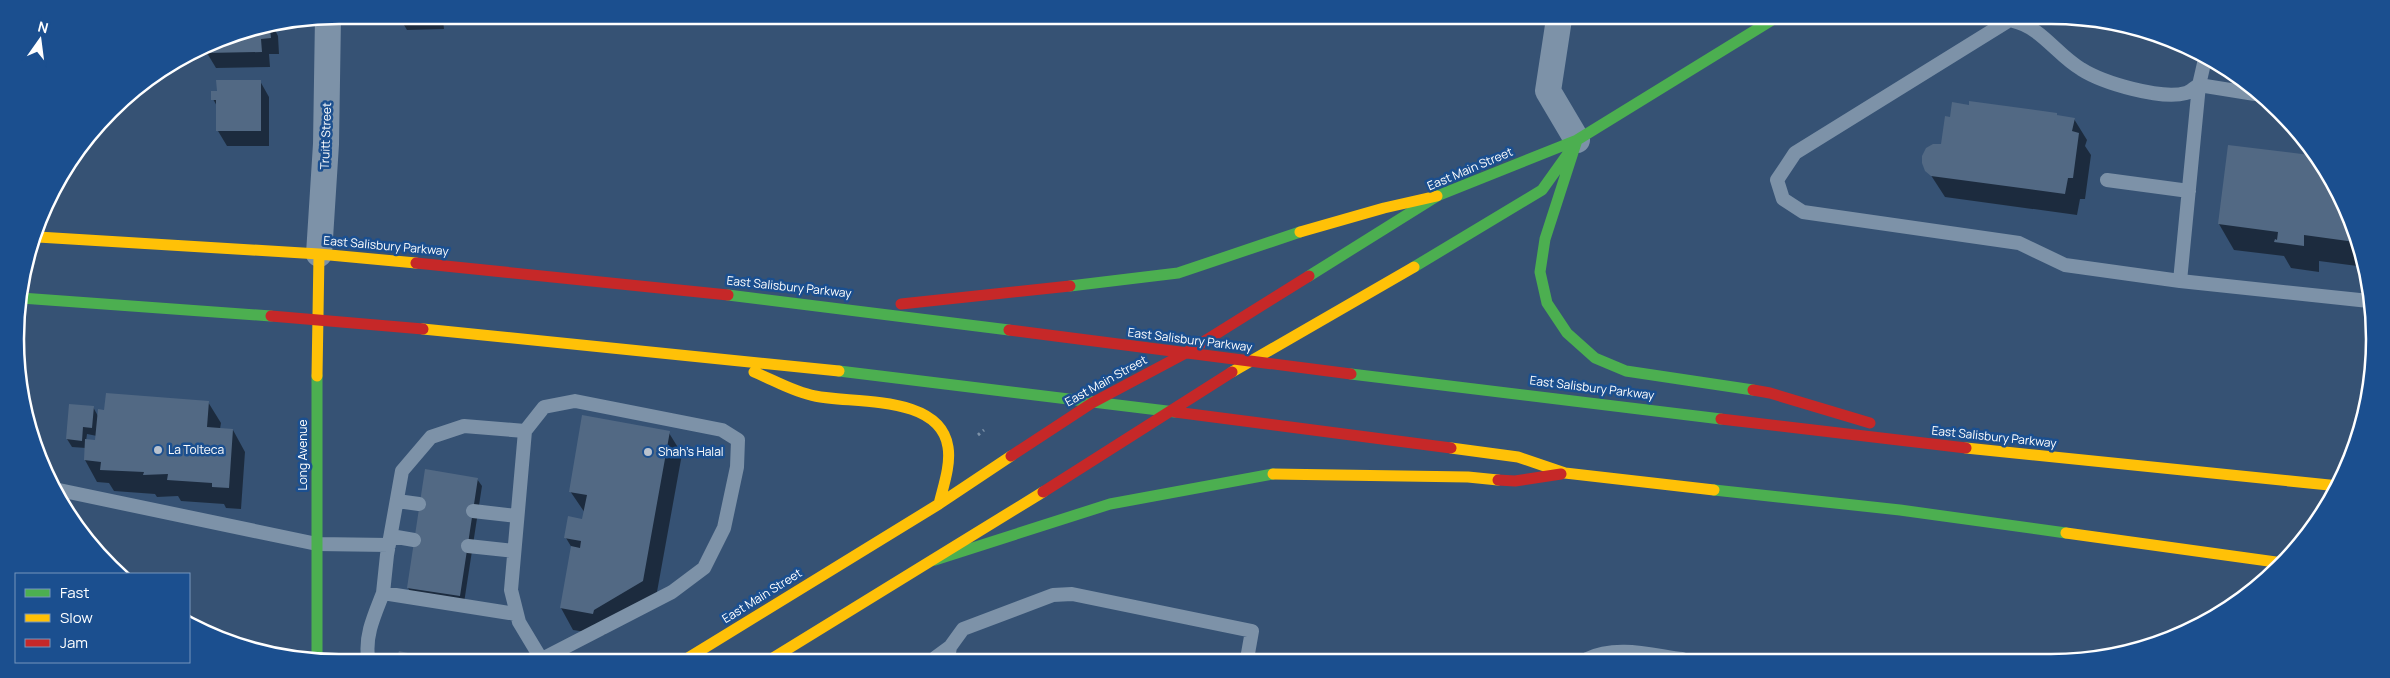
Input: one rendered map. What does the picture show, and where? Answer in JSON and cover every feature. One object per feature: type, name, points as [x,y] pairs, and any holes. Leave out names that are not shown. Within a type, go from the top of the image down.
[{"type":"main road","name":"East Main Street","points":[[695,654],[939,504],[1092,403],[1184,354],[1437,196],[1577,140],[1766,24]]},
{"type":"main road","name":"East Main Street","points":[[780,654],[935,560],[1249,361],[1420,264],[1542,190],[1577,140]]},
{"type":"main road","points":[[1577,140],[1545,239],[1540,272],[1547,303],[1567,333],[1594,358],[1626,371],[1770,393],[1941,445]]},
{"type":"main road","points":[[855,309],[998,295],[1178,273],[1290,235],[1384,208],[1437,196]]},
{"type":"main road","name":"East Salisbury Parkway","points":[[41,236],[320,254],[591,279],[855,309],[1184,354],[1941,445],[2330,485]]},
{"type":"main road","name":"Long Avenue","points":[[317,654],[318,544],[316,459],[320,254]]},
{"type":"main road","points":[[26,298],[319,320],[723,359],[1168,412],[1518,457],[1565,473],[1822,503],[1900,510],[2274,562]]},
{"type":"main road","points":[[723,359],[813,396],[896,405],[924,414],[935,420],[944,431],[948,447],[945,479],[939,504]]},
{"type":"main road","points":[[935,560],[1110,504],[1280,473],[1468,477],[1515,481],[1565,473]]},
{"type":"street","name":"Truitt Street","points":[[320,254],[326,144],[328,24]]},
{"type":"street","points":[[1558,24],[1548,91],[1577,140]]},
{"type":"lane","points":[[2003,24],[1795,153],[1777,180],[1783,199],[1803,212],[2019,243],[2065,265],[2180,281],[2364,300]]},
{"type":"lane","points":[[2025,24],[2081,69],[2111,84],[2158,94],[2186,93],[2199,85],[2248,93]]},
{"type":"lane","points":[[2180,281],[2199,85],[2204,63]]},
{"type":"lane","points":[[2107,180],[2189,191]]},
{"type":"lane","points":[[538,654],[516,614],[511,590],[525,431],[544,407],[576,402],[722,430],[738,440],[737,467],[724,528],[704,568],[672,592],[552,654]]},
{"type":"lane","points":[[368,654],[366,645],[371,625],[383,593],[402,471],[431,437],[464,426],[525,431]]},
{"type":"lane","points":[[63,491],[318,544],[414,540]]},
{"type":"lane","points":[[397,501],[419,504]]},
{"type":"lane","points":[[473,511],[517,516]]},
{"type":"lane","points":[[468,546],[514,551]]},
{"type":"lane","points":[[383,593],[516,614]]},
{"type":"lane","points":[[949,653],[963,629],[1053,595],[1072,594],[1252,631],[1248,654]]},
{"type":"lane","points":[[1597,654],[1625,652],[1639,654]]},
{"type":"building","points":[[270,31],[271,38],[261,39],[262,52],[207,53],[238,40]]},
{"type":"building","points":[[216,80],[261,80],[261,131],[216,131],[216,100],[211,100],[211,91],[217,91]]},
{"type":"building","points":[[1969,101],[2057,113],[2057,115],[2075,118],[2072,131],[2079,133],[2073,178],[2068,178],[2065,194],[1931,176],[1925,171],[1922,156],[1926,148],[1933,144],[1941,144],[1945,116],[1950,117],[1952,102],[1969,105]]},
{"type":"building","points":[[2228,145],[2306,155],[2334,200],[2351,241],[2304,235],[2304,246],[2274,242],[2275,239],[2277,240],[2278,232],[2218,224]]},
{"type":"building","name":"La Tolteca","points":[[106,393],[209,401],[207,427],[233,429],[229,488],[212,487],[212,483],[167,480],[168,474],[143,475],[144,472],[100,470],[101,462],[84,460],[85,439],[95,440],[98,409],[104,410]]},
{"type":"building","points":[[69,404],[94,406],[92,428],[83,427],[82,441],[66,439]]},
{"type":"building","points":[[582,415],[670,431],[643,581],[594,610],[593,614],[560,608],[571,546],[580,548],[581,541],[564,538],[568,516],[582,519],[587,495],[569,492]]},
{"type":"building","points":[[425,469],[478,478],[460,596],[407,588]]},
{"type":"building","points":[[399,651],[412,654],[398,654]]},
{"type":"traffic: fast","points":[[1309,276],[1437,196],[1577,140],[1766,24]]},
{"type":"traffic: fast","points":[[1577,140],[1545,239],[1540,272],[1547,303],[1567,333],[1595,358],[1626,371],[1753,390]]},
{"type":"traffic: fast","points":[[1414,267],[1542,190],[1572,148]]},
{"type":"traffic: fast","points":[[1070,286],[1178,273],[1300,232]]},
{"type":"traffic: fast","points":[[728,295],[1009,330]]},
{"type":"traffic: fast","points":[[26,298],[271,316]]},
{"type":"traffic: fast","points":[[839,371],[1175,412]]},
{"type":"traffic: fast","points":[[1351,374],[1721,419]]},
{"type":"traffic: fast","points":[[317,376],[317,654]]},
{"type":"traffic: fast","points":[[935,560],[1110,504],[1273,474]]},
{"type":"traffic: fast","points":[[1714,490],[1900,510],[2066,533]]},
{"type":"traffic: slow","points":[[1300,232],[1384,208],[1437,196]]},
{"type":"traffic: slow","points":[[40,237],[319,254],[416,263]]},
{"type":"traffic: slow","points":[[317,376],[319,254]]},
{"type":"traffic: slow","points":[[1232,372],[1414,267]]},
{"type":"traffic: slow","points":[[423,329],[839,371]]},
{"type":"traffic: slow","points":[[754,372],[791,389],[807,394],[893,405],[912,410],[929,418],[942,430],[949,454],[948,468],[939,504]]},
{"type":"traffic: slow","points":[[1451,448],[1518,457],[1565,473],[1714,490]]},
{"type":"traffic: slow","points":[[1966,448],[2330,485]]},
{"type":"traffic: slow","points":[[695,654],[939,504],[1011,456]]},
{"type":"traffic: slow","points":[[1273,474],[1468,477],[1498,480]]},
{"type":"traffic: slow","points":[[780,654],[1043,492]]},
{"type":"traffic: slow","points":[[2066,533],[2274,562]]},
{"type":"traffic: jam","points":[[416,263],[728,295]]},
{"type":"traffic: jam","points":[[1011,456],[1092,403],[1184,354],[1309,276]]},
{"type":"traffic: jam","points":[[901,304],[1070,286]]},
{"type":"traffic: jam","points":[[271,316],[423,329]]},
{"type":"traffic: jam","points":[[1009,330],[1351,374]]},
{"type":"traffic: jam","points":[[1043,492],[1232,372]]},
{"type":"traffic: jam","points":[[1753,390],[1770,393],[1870,423]]},
{"type":"traffic: jam","points":[[1175,412],[1451,448]]},
{"type":"traffic: jam","points":[[1721,419],[1966,448]]},
{"type":"traffic: jam","points":[[1498,480],[1515,481],[1561,474]]},
{"type":"place","name":"La Tolteca","points":[[158,450]]},
{"type":"place","name":"Shah’s Halal","points":[[648,452]]}]
